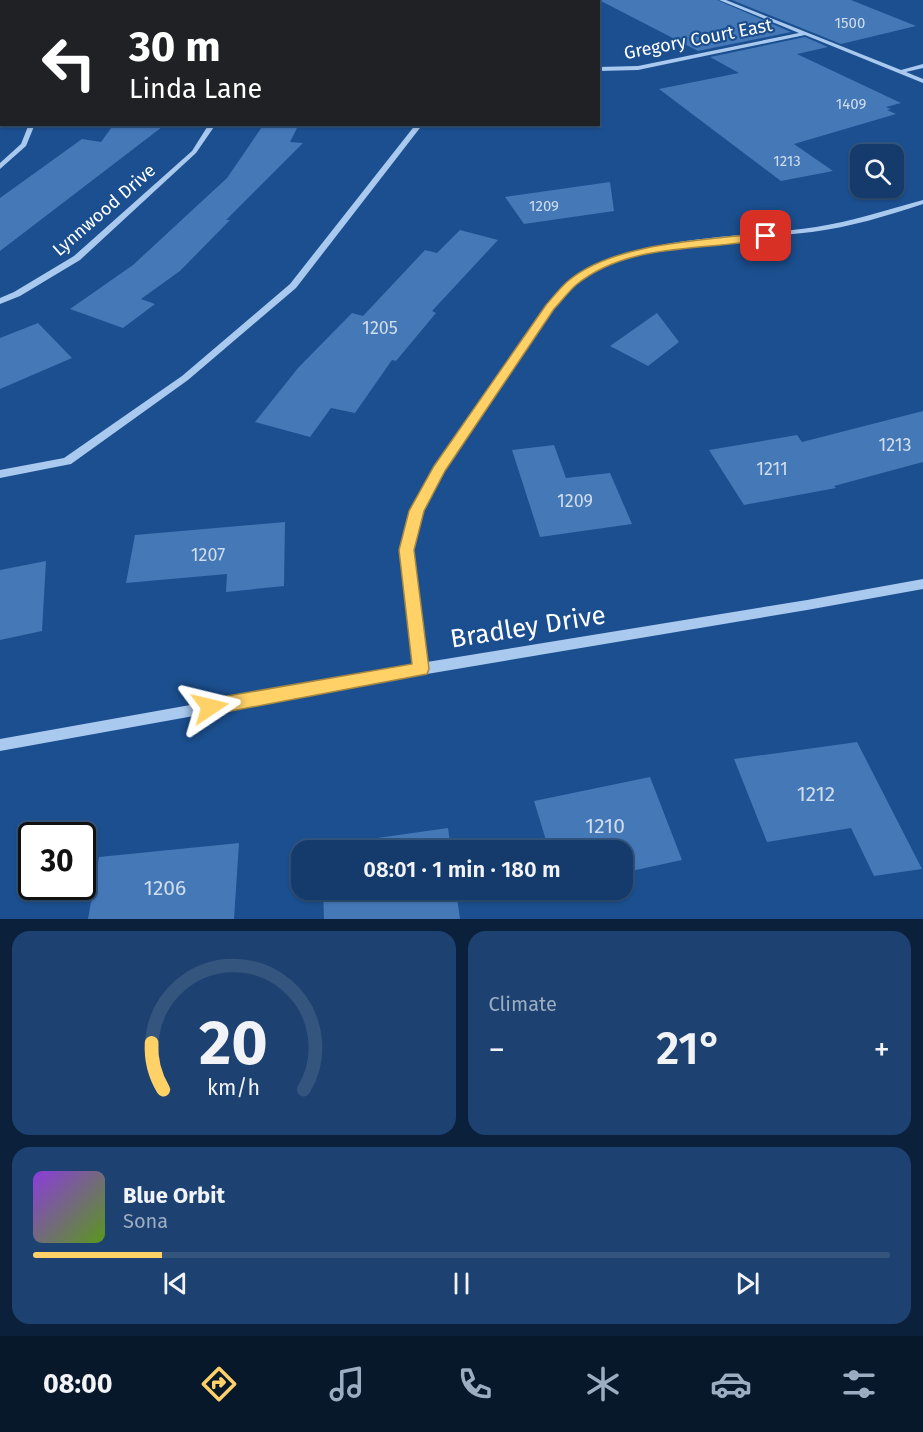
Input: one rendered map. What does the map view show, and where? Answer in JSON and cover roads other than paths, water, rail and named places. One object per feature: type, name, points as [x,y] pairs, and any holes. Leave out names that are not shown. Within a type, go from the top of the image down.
[{"type":"street","points":[[722,0],[923,81]]},
{"type":"street","name":"Gregory Court East","points":[[600,69],[639,68],[803,34]]},
{"type":"street","points":[[900,72],[923,66]]},
{"type":"street","points":[[0,166],[24,145],[31,126]]},
{"type":"street","name":"Lynnwood Drive","points":[[0,301],[17,294],[77,258],[194,152],[212,126]]},
{"type":"street","points":[[0,474],[67,461],[185,378],[293,286],[418,126]]},
{"type":"street","points":[[421,669],[407,550],[417,511],[439,469],[550,307],[571,284],[589,272],[620,259],[660,248],[844,225],[923,202]]},
{"type":"street","name":"Bradley Drive","points":[[0,745],[421,669],[923,584]]}]
